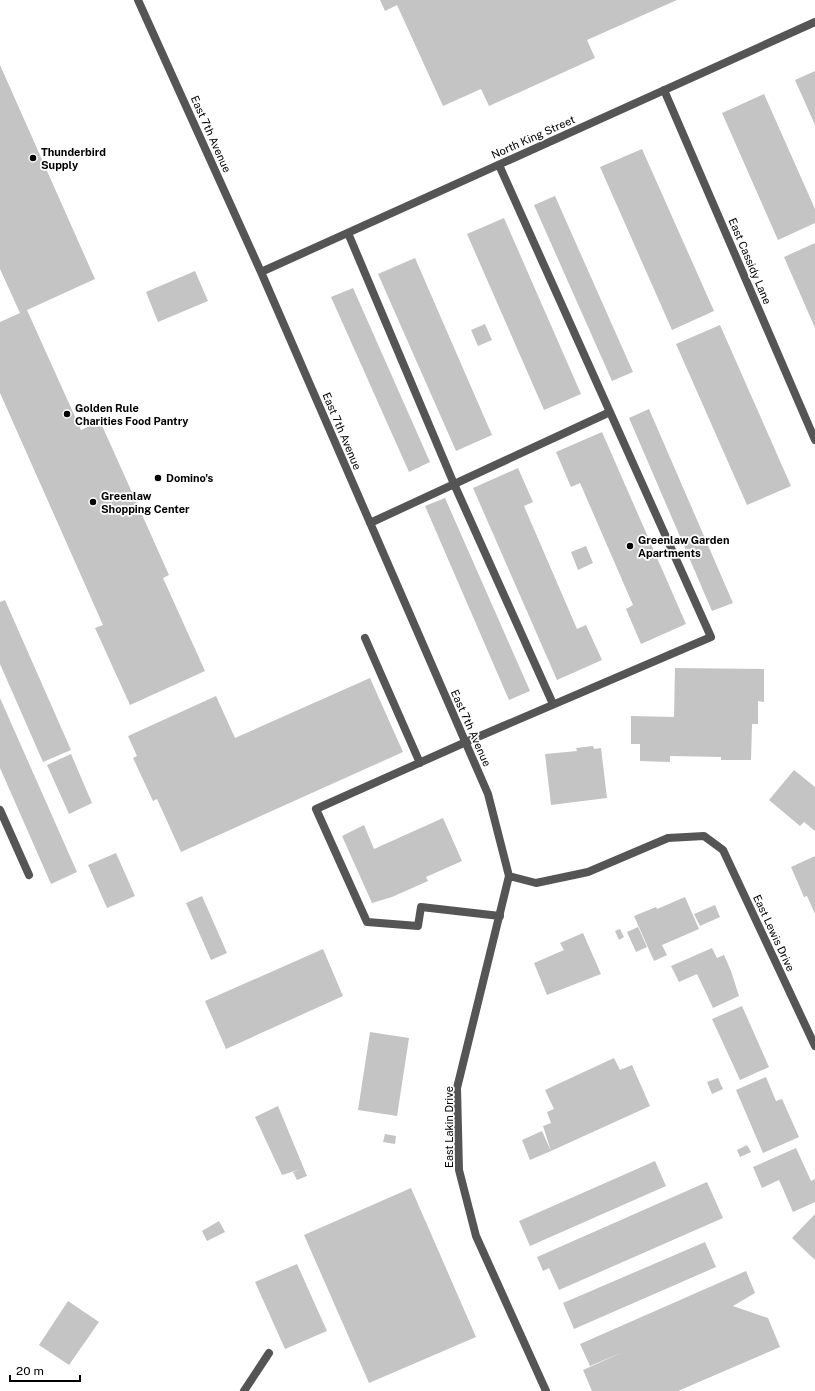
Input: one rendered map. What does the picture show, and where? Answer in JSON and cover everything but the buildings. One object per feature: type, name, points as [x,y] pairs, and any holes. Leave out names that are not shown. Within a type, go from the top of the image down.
[{"type":"street","name":"East 7th Avenue","points":[[138,0],[261,272],[466,742],[488,794],[509,876]]},
{"type":"street","name":"North King Street","points":[[261,272],[815,22]]},
{"type":"street","name":"East Cassidy Lane","points":[[664,90],[815,440]]},
{"type":"street","points":[[499,164],[711,637],[553,704],[316,809],[367,922],[418,926],[421,908],[500,916]]},
{"type":"street","points":[[348,233],[454,484],[553,704]]},
{"type":"street","points":[[370,522],[610,412]]},
{"type":"street","points":[[365,638],[420,763]]},
{"type":"street","points":[[0,810],[29,875]]},
{"type":"street","name":"East Lewis Drive","points":[[509,876],[536,883],[588,872],[668,838],[704,836],[723,850],[815,1046]]},
{"type":"street","name":"East Lakin Drive","points":[[509,876],[458,1088],[459,1170],[476,1236],[546,1391]]},
{"type":"street","points":[[244,1391],[269,1353]]},
{"type":"place","name":"Thunderbird Supply","points":[[33,158]]},
{"type":"place","name":"Golden Rule Charities Food Pantry","points":[[67,414]]},
{"type":"place","name":"Domino's","points":[[158,478]]},
{"type":"place","name":"Greenlaw Shopping Center","points":[[93,502]]},
{"type":"place","name":"Greenlaw Garden Apartments","points":[[630,546]]}]
